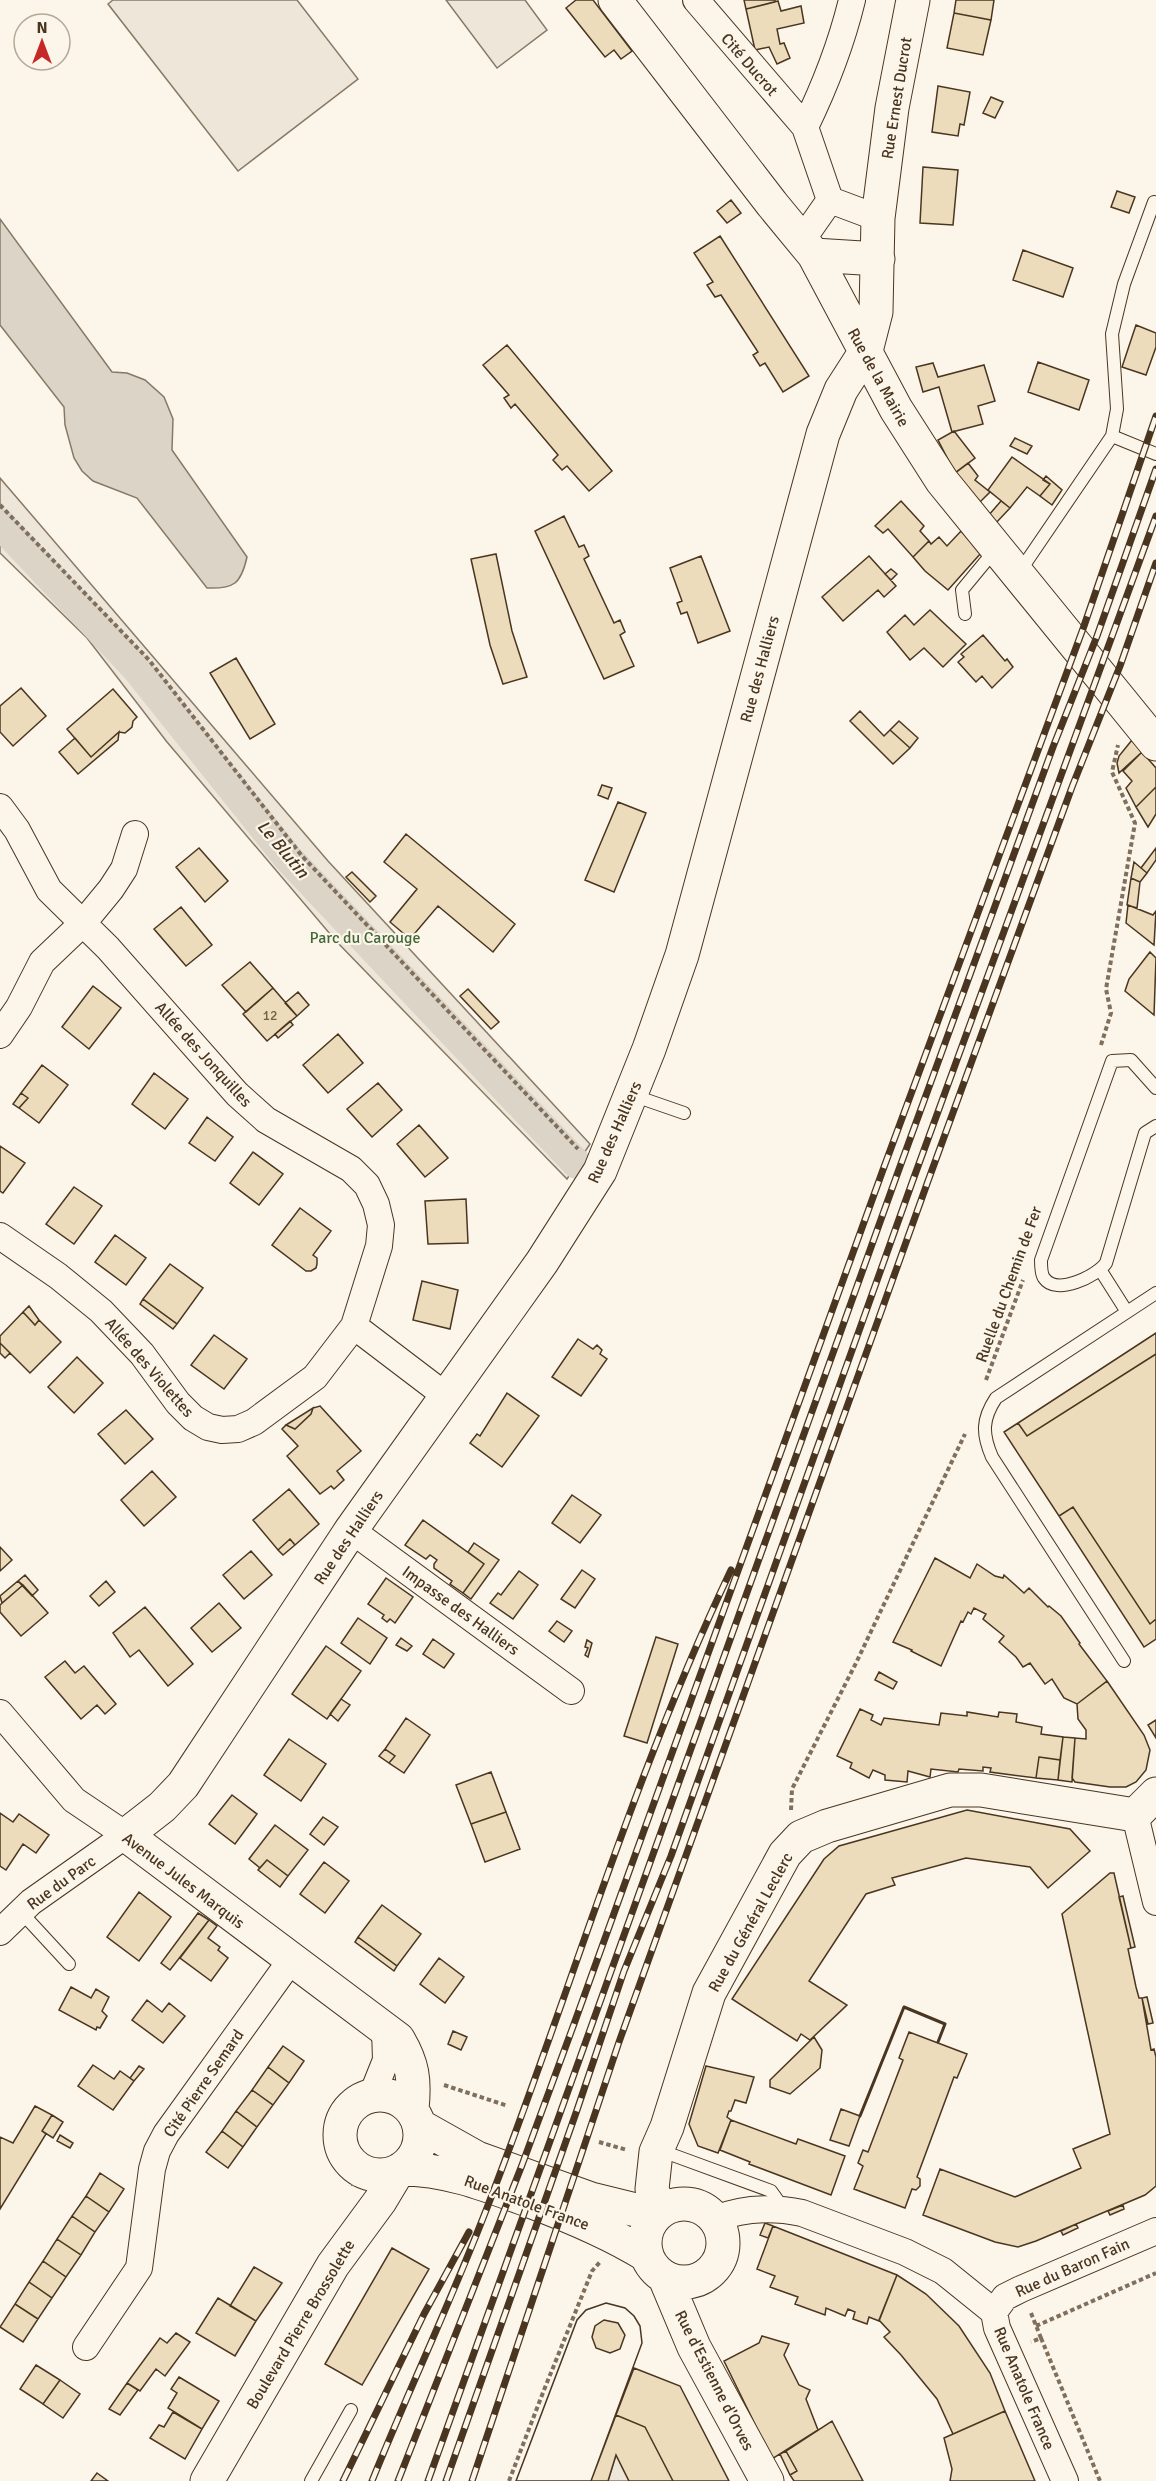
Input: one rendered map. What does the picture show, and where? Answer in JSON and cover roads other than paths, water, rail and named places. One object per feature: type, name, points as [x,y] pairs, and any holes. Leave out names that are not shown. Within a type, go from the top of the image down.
[{"type":"main road","name":"Rue de la Mairie","points":[[615,0],[808,248],[923,455],[1129,713],[1154,739]]},
{"type":"main road","name":"Rue Ernest Ducrot","points":[[878,259],[880,207],[892,108],[913,0]]},
{"type":"main road","points":[[808,248],[878,259]]},
{"type":"main road","name":"Rue des Halliers","points":[[126,1835],[162,1807],[183,1785],[351,1530],[542,1262],[600,1171],[682,955],[823,434],[841,390],[866,351],[876,312],[878,259]]},
{"type":"main road","points":[[832,290],[839,329],[841,390]]},
{"type":"main road","name":"Rue du Général Leclerc","points":[[680,2213],[652,2189],[656,2152],[669,2140],[709,1993],[786,1854],[801,1837],[827,1826],[950,1790],[981,1790],[1145,1805]]},
{"type":"main road","name":"Avenue Jules Marquis","points":[[126,1835],[398,2039],[410,2059],[416,2117]]},
{"type":"main road","points":[[372,2095],[387,2095],[401,2100],[416,2117],[421,2138],[418,2151],[400,2170],[383,2175],[368,2173],[354,2166],[345,2154],[340,2140],[341,2125],[347,2111],[358,2101],[372,2095]]},
{"type":"main road","name":"Rue Anatole France","points":[[416,2117],[477,2158],[591,2199],[680,2213]]},
{"type":"main road","name":"Rue Anatole France","points":[[400,2170],[425,2169],[472,2180],[581,2220],[617,2237],[656,2266]]},
{"type":"main road","name":"Boulevard Pierre Brossolette","points":[[207,2481],[333,2265],[400,2170]]},
{"type":"main road","points":[[680,2213],[722,2235],[722,2253],[714,2269],[700,2279],[682,2283],[656,2266],[646,2234],[680,2213]]},
{"type":"main road","name":"Rue d'Estienne d'Orves","points":[[656,2266],[694,2347],[767,2481]]},
{"type":"street","name":"Cité Ducrot","points":[[696,0],[805,127],[830,200]]},
{"type":"street","points":[[805,127],[836,54],[852,0]]},
{"type":"street","points":[[808,248],[830,200],[880,207]]},
{"type":"street","name":"Allée des Jonquilles","points":[[0,807],[17,830],[49,890],[130,973],[237,1094],[266,1120],[351,1169],[367,1185],[376,1204],[381,1225],[379,1246],[354,1326]]},
{"type":"street","points":[[0,1035],[19,1007],[42,962],[82,923],[111,889],[124,869],[135,834]]},
{"type":"street","name":"Allée des Violettes","points":[[0,1236],[58,1276],[101,1311],[142,1354],[178,1403],[192,1418],[208,1427],[222,1430],[238,1428],[254,1422],[315,1377],[354,1326]]},
{"type":"street","points":[[354,1326],[446,1396]]},
{"type":"street","name":"Impasse des Halliers","points":[[351,1530],[571,1691]]},
{"type":"street","name":"Avenue Jules Marquis","points":[[0,1713],[74,1800],[126,1835]]},
{"type":"street","points":[[1145,1805],[1156,1902]]},
{"type":"street","name":"Rue du Parc","points":[[0,1932],[31,1902],[126,1835]]},
{"type":"street","name":"Cité Pierre Semard","points":[[86,2347],[139,2268],[152,2169],[157,2151],[166,2134],[291,1960]]},
{"type":"street","points":[[372,2095],[386,2060],[385,2029]]},
{"type":"street","name":"Rue Anatole France","points":[[680,2213],[729,2214],[755,2210],[784,2210],[802,2213],[905,2252],[944,2271],[994,2312],[997,2328],[1065,2481]]},
{"type":"street","name":"Rue du Baron Fain","points":[[994,2312],[1005,2297],[1021,2289],[1156,2231]]},
{"type":"lane","points":[[1017,575],[1112,436],[1117,409],[1112,334],[1124,284],[1154,202]]},
{"type":"lane","points":[[1112,436],[1156,454]]},
{"type":"lane","points":[[964,614],[962,590],[996,549]]},
{"type":"lane","points":[[1156,1088],[1131,1060],[1112,1061],[1041,1260],[1043,1277],[1049,1283],[1063,1285],[1086,1280],[1101,1271],[1106,1263],[1144,1133],[1156,1126]]},
{"type":"lane","points":[[631,1094],[684,1113]]},
{"type":"lane","points":[[1101,1271],[1127,1312]]},
{"type":"lane","points":[[1124,1661],[992,1458],[985,1442],[983,1426],[987,1411],[996,1398],[1156,1293]]},
{"type":"lane","points":[[21,1912],[69,1964]]},
{"type":"lane","points":[[669,2140],[771,2192],[784,2210]]},
{"type":"lane","points":[[311,2481],[351,2410]]},
{"type":"waterway","name":"Le Blutin","points":[[0,524],[136,668],[288,858],[577,1164]]},
{"type":"railway","points":[[398,2481],[522,2165],[574,2024],[884,1167],[1084,626],[1156,416]]},
{"type":"railway","points":[[428,2481],[898,1172],[1053,747],[1097,636],[1156,469]]},
{"type":"railway","points":[[446,2481],[624,1971],[671,1856],[913,1180],[1156,516]]},
{"type":"railway","points":[[472,2481],[619,2042],[928,1181],[1072,787],[1120,666],[1156,563]]},
{"type":"railway","points":[[372,2481],[476,2235],[520,2121],[633,1803],[696,1647],[731,1570]]},
{"type":"railway","points":[[343,2481],[424,2314],[469,2232]]},
{"type":"park label","name":"Parc du Carouge","points":[[365,937]]}]
